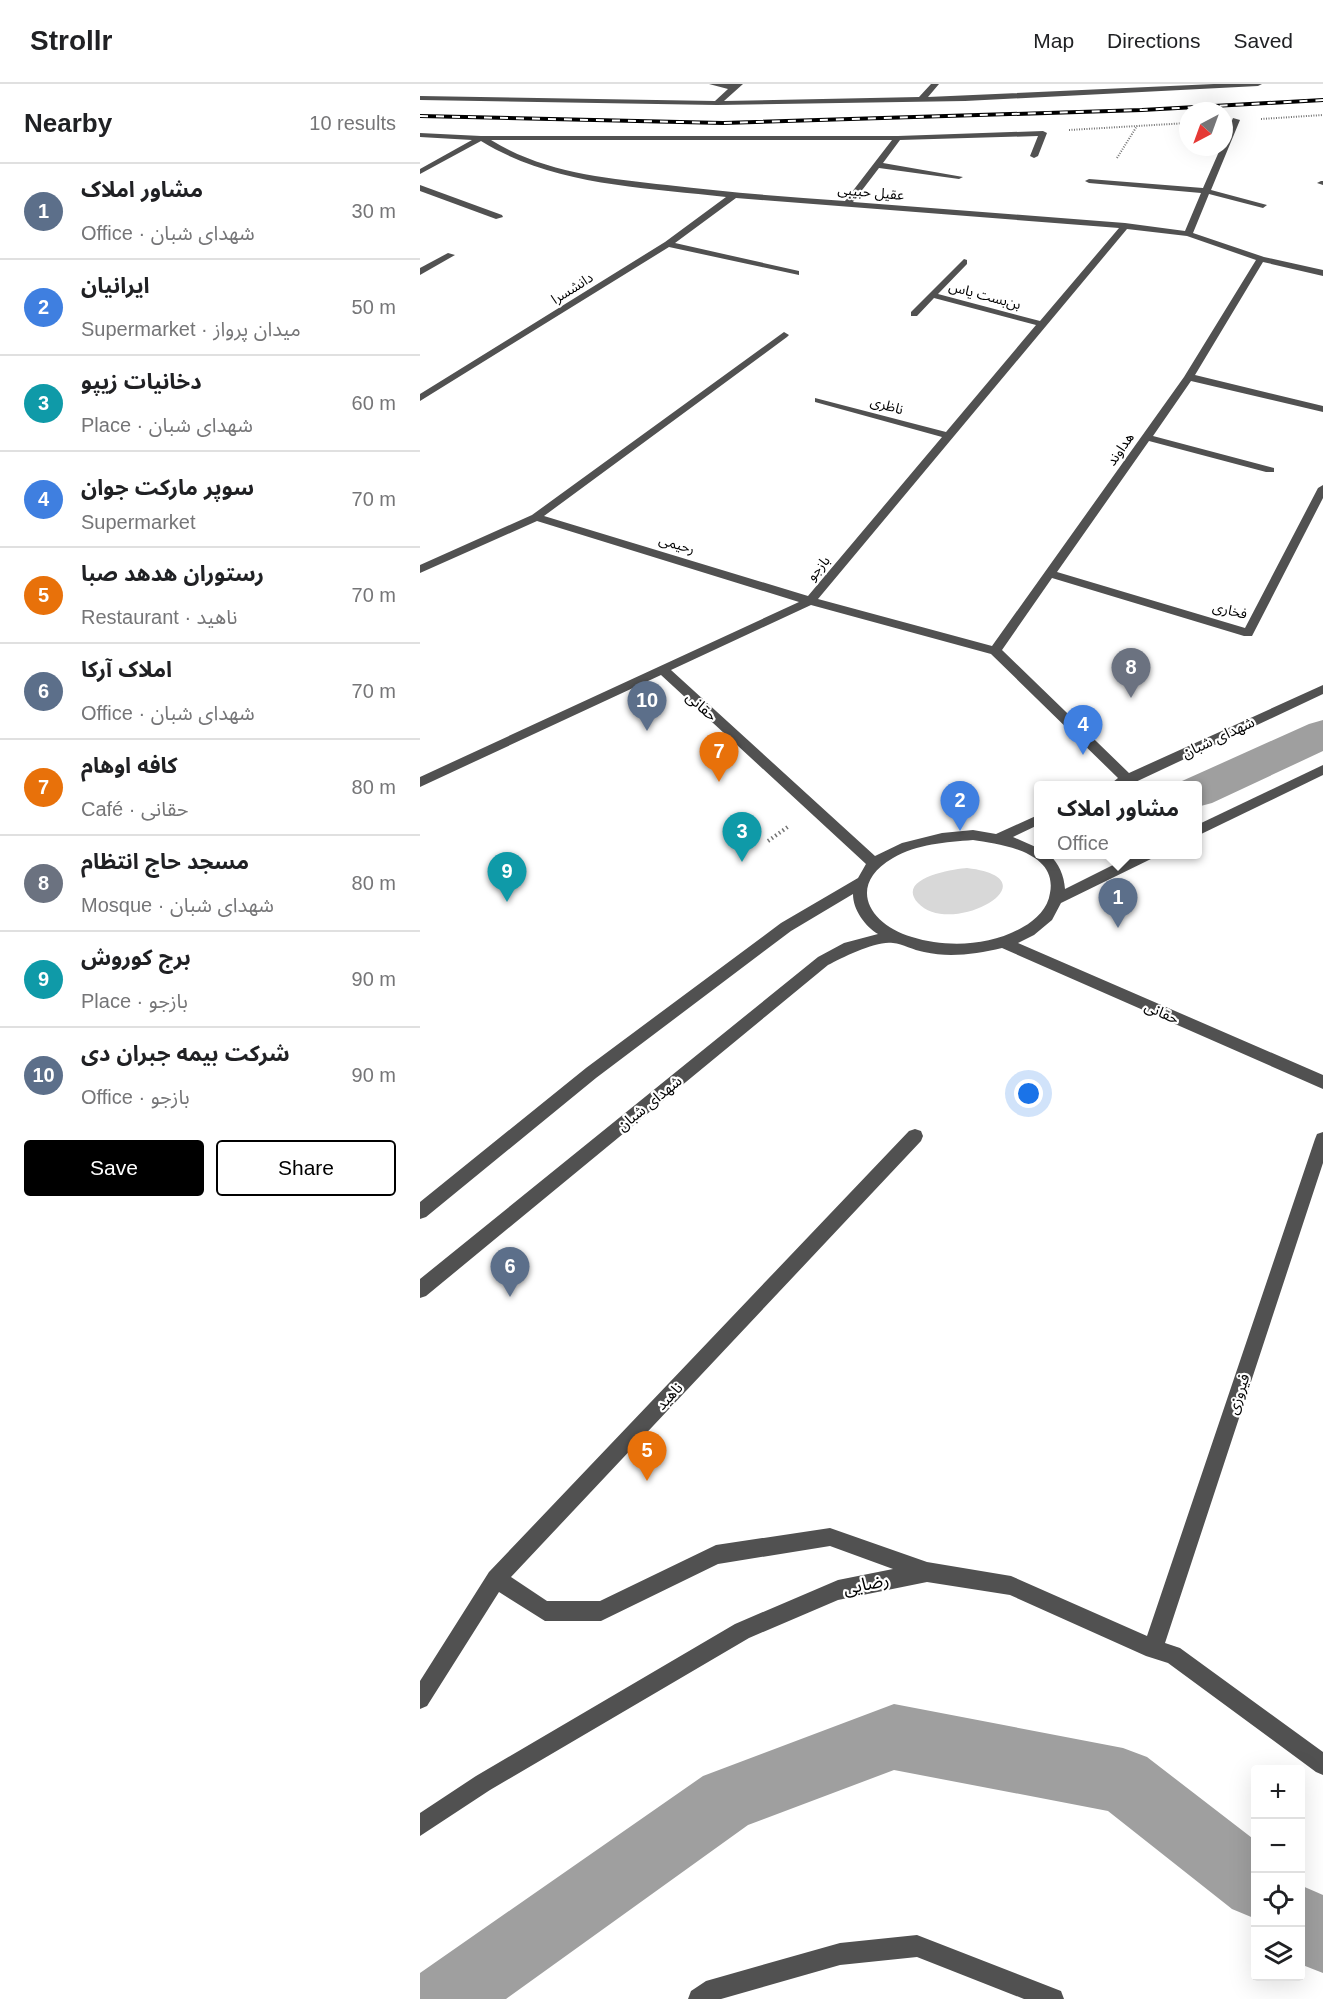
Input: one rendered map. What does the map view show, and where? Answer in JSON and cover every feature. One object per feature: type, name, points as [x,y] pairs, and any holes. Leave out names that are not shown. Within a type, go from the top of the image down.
[{"type":"street","points":[[713,84],[736,86]]},
{"type":"street","points":[[922,99],[935,84]]},
{"type":"street","points":[[420,98],[717,103],[922,99],[1105,88],[1258,84]]},
{"type":"street","points":[[717,103],[736,86]]},
{"type":"street","points":[[1188,234],[1236,120]]},
{"type":"street","points":[[420,171],[481,138],[898,138],[1043,134],[1034,156]]},
{"type":"street","name":"عقیل حبیبی","points":[[420,135],[481,138],[509,155],[530,163],[582,176],[734,195],[1125,226],[1188,234],[1261,259],[1323,273]]},
{"type":"street","points":[[849,203],[898,138]]},
{"type":"street","points":[[878,165],[959,177]]},
{"type":"street","points":[[1089,181],[1206,191],[1263,206]]},
{"type":"street","points":[[420,188],[499,217]]},
{"type":"street","name":"دانشسرا","points":[[420,398],[668,244],[734,195]]},
{"type":"street","name":"بازجو","points":[[420,782],[810,601],[1125,226]]},
{"type":"street","points":[[668,244],[796,273]]},
{"type":"street","points":[[420,272],[451,255]]},
{"type":"street","name":"هداوند","points":[[995,651],[1189,377],[1261,259]]},
{"type":"street","name":"بن‌بست یاس","points":[[964,262],[932,296],[1042,324]]},
{"type":"street","points":[[914,314],[932,296]]},
{"type":"street","points":[[420,569],[536,517],[784,335]]},
{"type":"street","points":[[1189,377],[1323,409]]},
{"type":"street","name":"ناظری","points":[[819,400],[949,436]]},
{"type":"street","points":[[1146,437],[1270,470]]},
{"type":"street","name":"فخاری","points":[[1050,574],[1248,633],[1323,488]]},
{"type":"street","name":"رحیمی","points":[[536,517],[810,601],[995,651]]},
{"type":"street","points":[[995,651],[1127,779]]},
{"type":"street","name":"حقانی","points":[[662,669],[875,864]]},
{"type":"street","name":"شهدای شبان","points":[[1123,781],[1323,689]]},
{"type":"street","points":[[1202,829],[1323,770]]},
{"type":"street","points":[[999,838],[1034,822]]},
{"type":"street","points":[[420,1212],[628,1045],[786,927],[862,882],[875,864],[894,851],[919,842],[963,836],[999,838],[1024,846],[1034,852]]},
{"type":"street","points":[[1045,859],[1058,878],[1058,899]]},
{"type":"street","points":[[862,882],[859,903],[870,922],[890,937],[916,945],[945,949],[974,948],[1002,942],[1027,931],[1046,917],[1058,899],[1140,859]]},
{"type":"street","name":"شهدای شبان","points":[[420,1290],[823,961],[849,947],[890,937]]},
{"type":"street","name":"حقانی","points":[[1002,942],[1323,1082]]},
{"type":"street","name":"ناهید","points":[[420,1699],[495,1579],[915,1136]]},
{"type":"street","name":"فیروزی","points":[[1153,1649],[1318,1169],[1323,1139]]},
{"type":"street","points":[[495,1579],[545,1611],[601,1611],[716,1555],[830,1537],[927,1572]]},
{"type":"street","name":"رضایی","points":[[420,1825],[483,1783],[741,1631],[838,1590],[927,1572],[1011,1586],[1173,1656],[1323,1765]]},
{"type":"street","points":[[699,1999],[706,1992],[840,1954],[917,1946],[1053,1999]]},
{"type":"path","points":[[1236,120],[1323,116]]},
{"type":"path","points":[[1043,134],[1179,124]]},
{"type":"path","points":[[1109,182],[1118,155],[1137,126]]},
{"type":"shaded area","points":[[967,868],[992,874],[1002,883],[1000,893],[989,903],[972,911],[952,914],[933,912],[918,903],[913,894],[914,887],[920,881],[929,876]]},
{"type":"waterway","points":[[1202,790],[1323,734]]},
{"type":"waterway","points":[[445,1999],[727,1800],[894,1737],[1123,1781],[1251,1881]]},
{"type":"waterway","points":[[1305,1924],[1323,1938]]},
{"type":"railway","points":[[420,116],[723,123],[1142,110],[1323,100]]},
{"type":"place","name":"مسجد حاج انتظام","points":[[1131,698]]},
{"type":"place","name":"شرکت بیمه جبران دی","points":[[647,731]]},
{"type":"place","name":"سوپر مارکت جوان","points":[[1083,755]]},
{"type":"place","name":"کافه اوهام","points":[[719,782]]},
{"type":"place","name":"ایرانیان","points":[[960,831]]},
{"type":"place","name":"دخانیات زیپو","points":[[742,862]]},
{"type":"place","name":"برج کوروش","points":[[507,902]]},
{"type":"place","name":"مشاور املاک","points":[[1118,928]]},
{"type":"place","name":"املاک آرکا","points":[[510,1297]]},
{"type":"place","name":"رستوران هدهد صبا","points":[[647,1481]]}]
